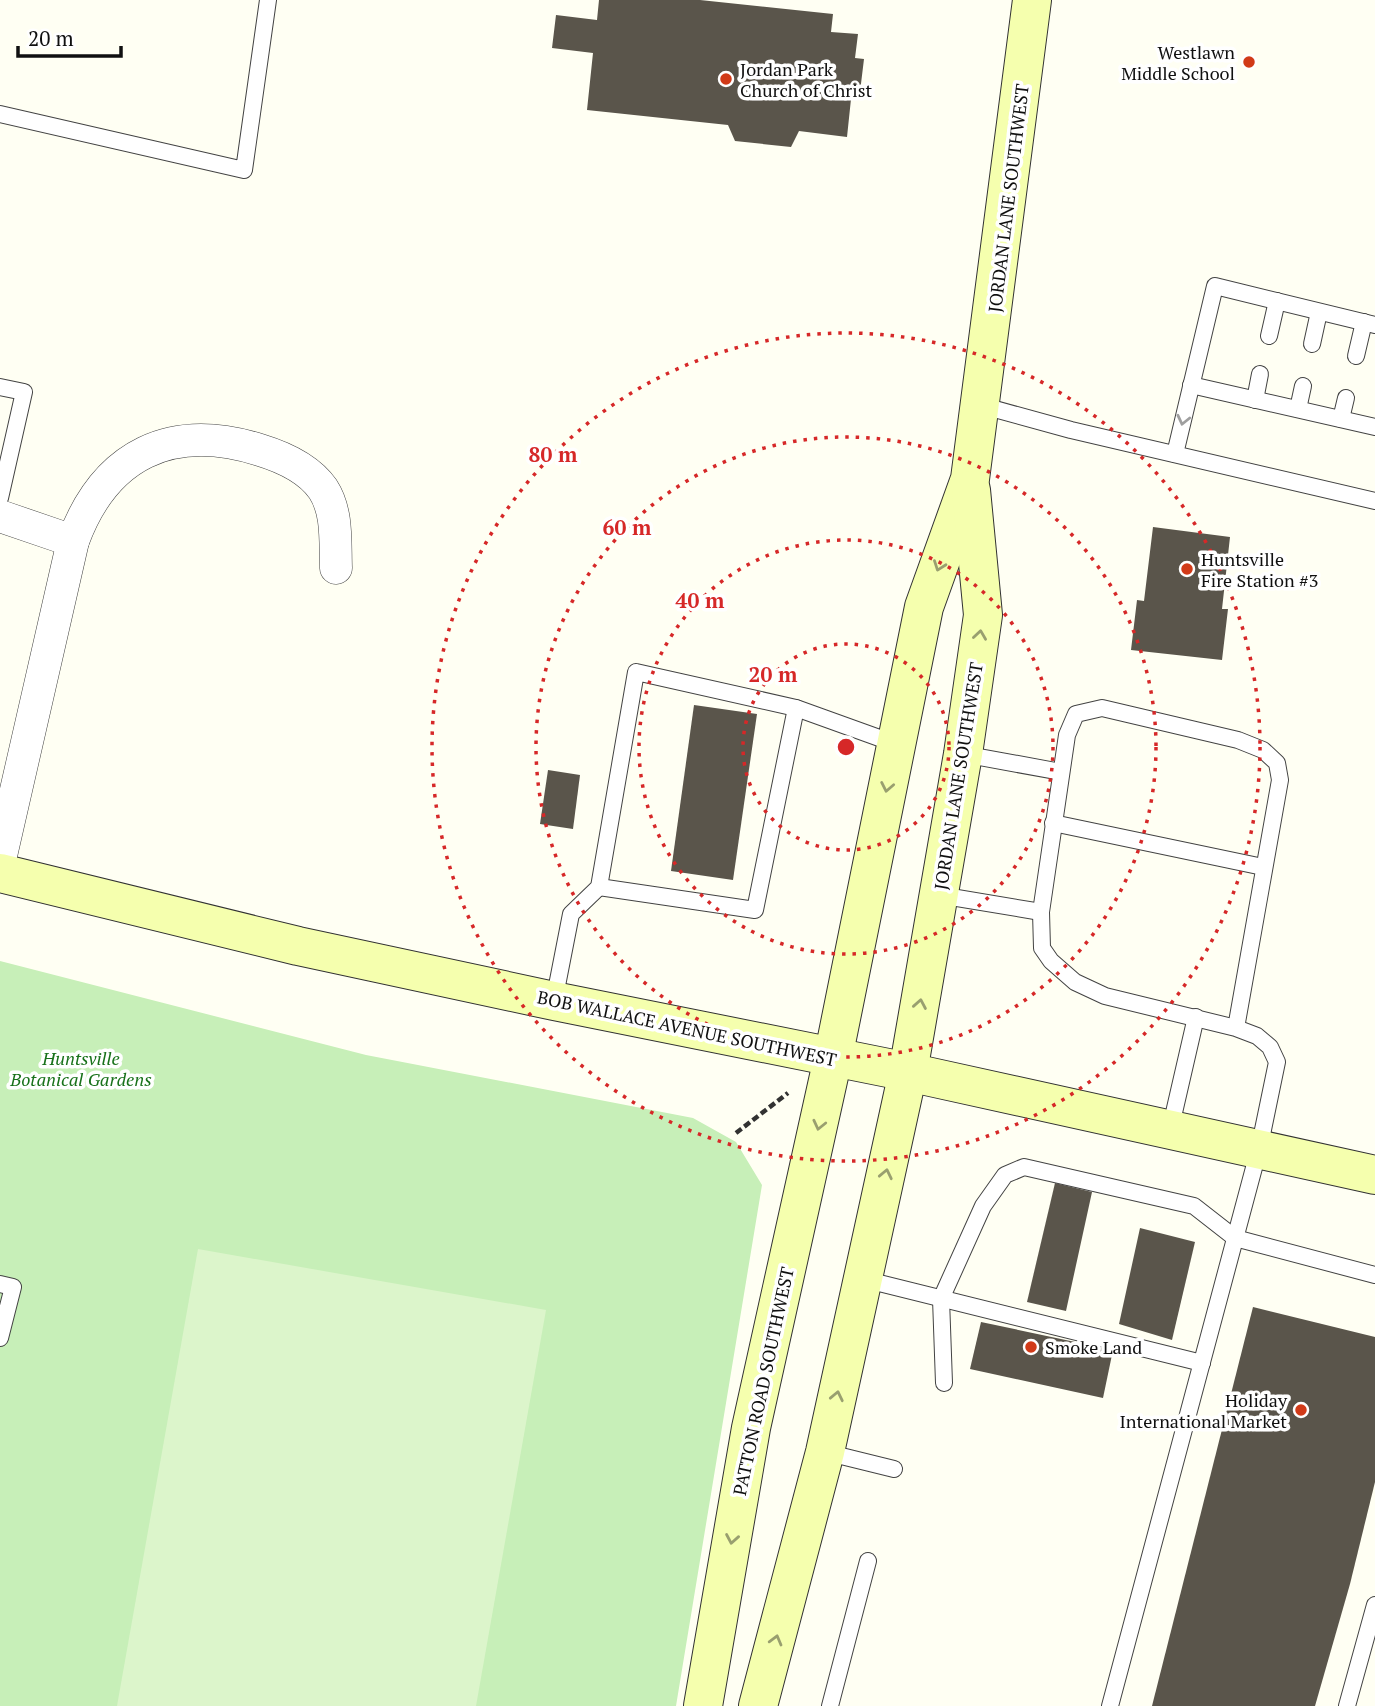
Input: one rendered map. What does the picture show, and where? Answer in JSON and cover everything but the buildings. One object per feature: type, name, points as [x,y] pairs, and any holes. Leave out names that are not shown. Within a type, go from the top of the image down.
[{"type":"main road","name":"JORDAN LANE SOUTHWEST","points":[[833,1058],[924,607],[970,478],[1032,0]]},
{"type":"main road","name":"JORDAN LANE SOUTHWEST","points":[[908,1072],[963,754],[983,615],[970,478]]},
{"type":"main road","name":"BOB WALLACE AVENUE SOUTHWEST","points":[[0,873],[298,946],[908,1072],[1375,1175]]},
{"type":"main road","name":"PATTON ROAD SOUTHWEST","points":[[703,1706],[751,1428],[833,1058]]},
{"type":"main road","points":[[758,1706],[825,1452],[908,1072]]},
{"type":"street","points":[[0,860],[73,541],[95,496],[126,462],[168,443],[201,439],[220,440],[258,449],[290,462],[309,474],[323,489],[334,520],[336,568]]},
{"type":"street","points":[[0,516],[73,541]]},
{"type":"lane","points":[[0,114],[244,170],[268,0]]},
{"type":"lane","points":[[1175,454],[1215,286],[1370,323],[1356,356]]},
{"type":"lane","points":[[1269,335],[1277,301]]},
{"type":"lane","points":[[1312,344],[1319,312]]},
{"type":"lane","points":[[1255,400],[1260,374]]},
{"type":"lane","points":[[1191,385],[1375,427]]},
{"type":"lane","points":[[1298,409],[1303,386]]},
{"type":"lane","points":[[0,387],[24,392],[0,498]]},
{"type":"lane","points":[[1341,419],[1346,397]]},
{"type":"lane","points":[[980,405],[1375,501]]},
{"type":"lane","points":[[554,1001],[571,914],[599,887],[636,672],[796,708],[896,744]]},
{"type":"lane","points":[[599,887],[755,910],[796,708]]},
{"type":"lane","points":[[1110,1706],[1259,1149],[1277,1062],[1270,1047],[1257,1036],[1196,1017],[1105,996],[1075,982],[1051,961],[1042,948],[1041,912],[1066,735],[1076,714],[1102,708],[1238,740],[1263,750],[1277,763],[1280,780],[1236,1028]]},
{"type":"lane","points":[[963,754],[1061,772]]},
{"type":"lane","points":[[1054,823],[1263,867]]},
{"type":"lane","points":[[939,895],[1041,912]]},
{"type":"lane","points":[[1170,1130],[1196,1017]]},
{"type":"lane","points":[[944,1383],[941,1299],[983,1206],[1005,1175],[1024,1167],[1194,1206],[1235,1238],[1375,1275]]},
{"type":"lane","points":[[863,1279],[1202,1363]]},
{"type":"lane","points":[[0,1284],[13,1287],[0,1338]]},
{"type":"lane","points":[[825,1452],[894,1469]]},
{"type":"lane","points":[[830,1706],[868,1561]]},
{"type":"lane","points":[[1346,1706],[1375,1605]]},
{"type":"green space","name":"Huntsville Botanical Gardens","points":[[0,961],[366,1055],[693,1118],[736,1142],[762,1185],[676,1706],[0,1706]]},
{"type":"green space","points":[[198,1249],[546,1310],[476,1706],[117,1706]]},
{"type":"place","name":"Westlawn Middle School","points":[[1249,62]]},
{"type":"place","name":"Jordan Park Church of Christ","points":[[726,79]]},
{"type":"place","name":"Huntsville Fire Station #3","points":[[1187,569]]},
{"type":"place","name":"Smoke Land","points":[[1031,1347]]},
{"type":"place","name":"Holiday International Market","points":[[1301,1410]]}]
